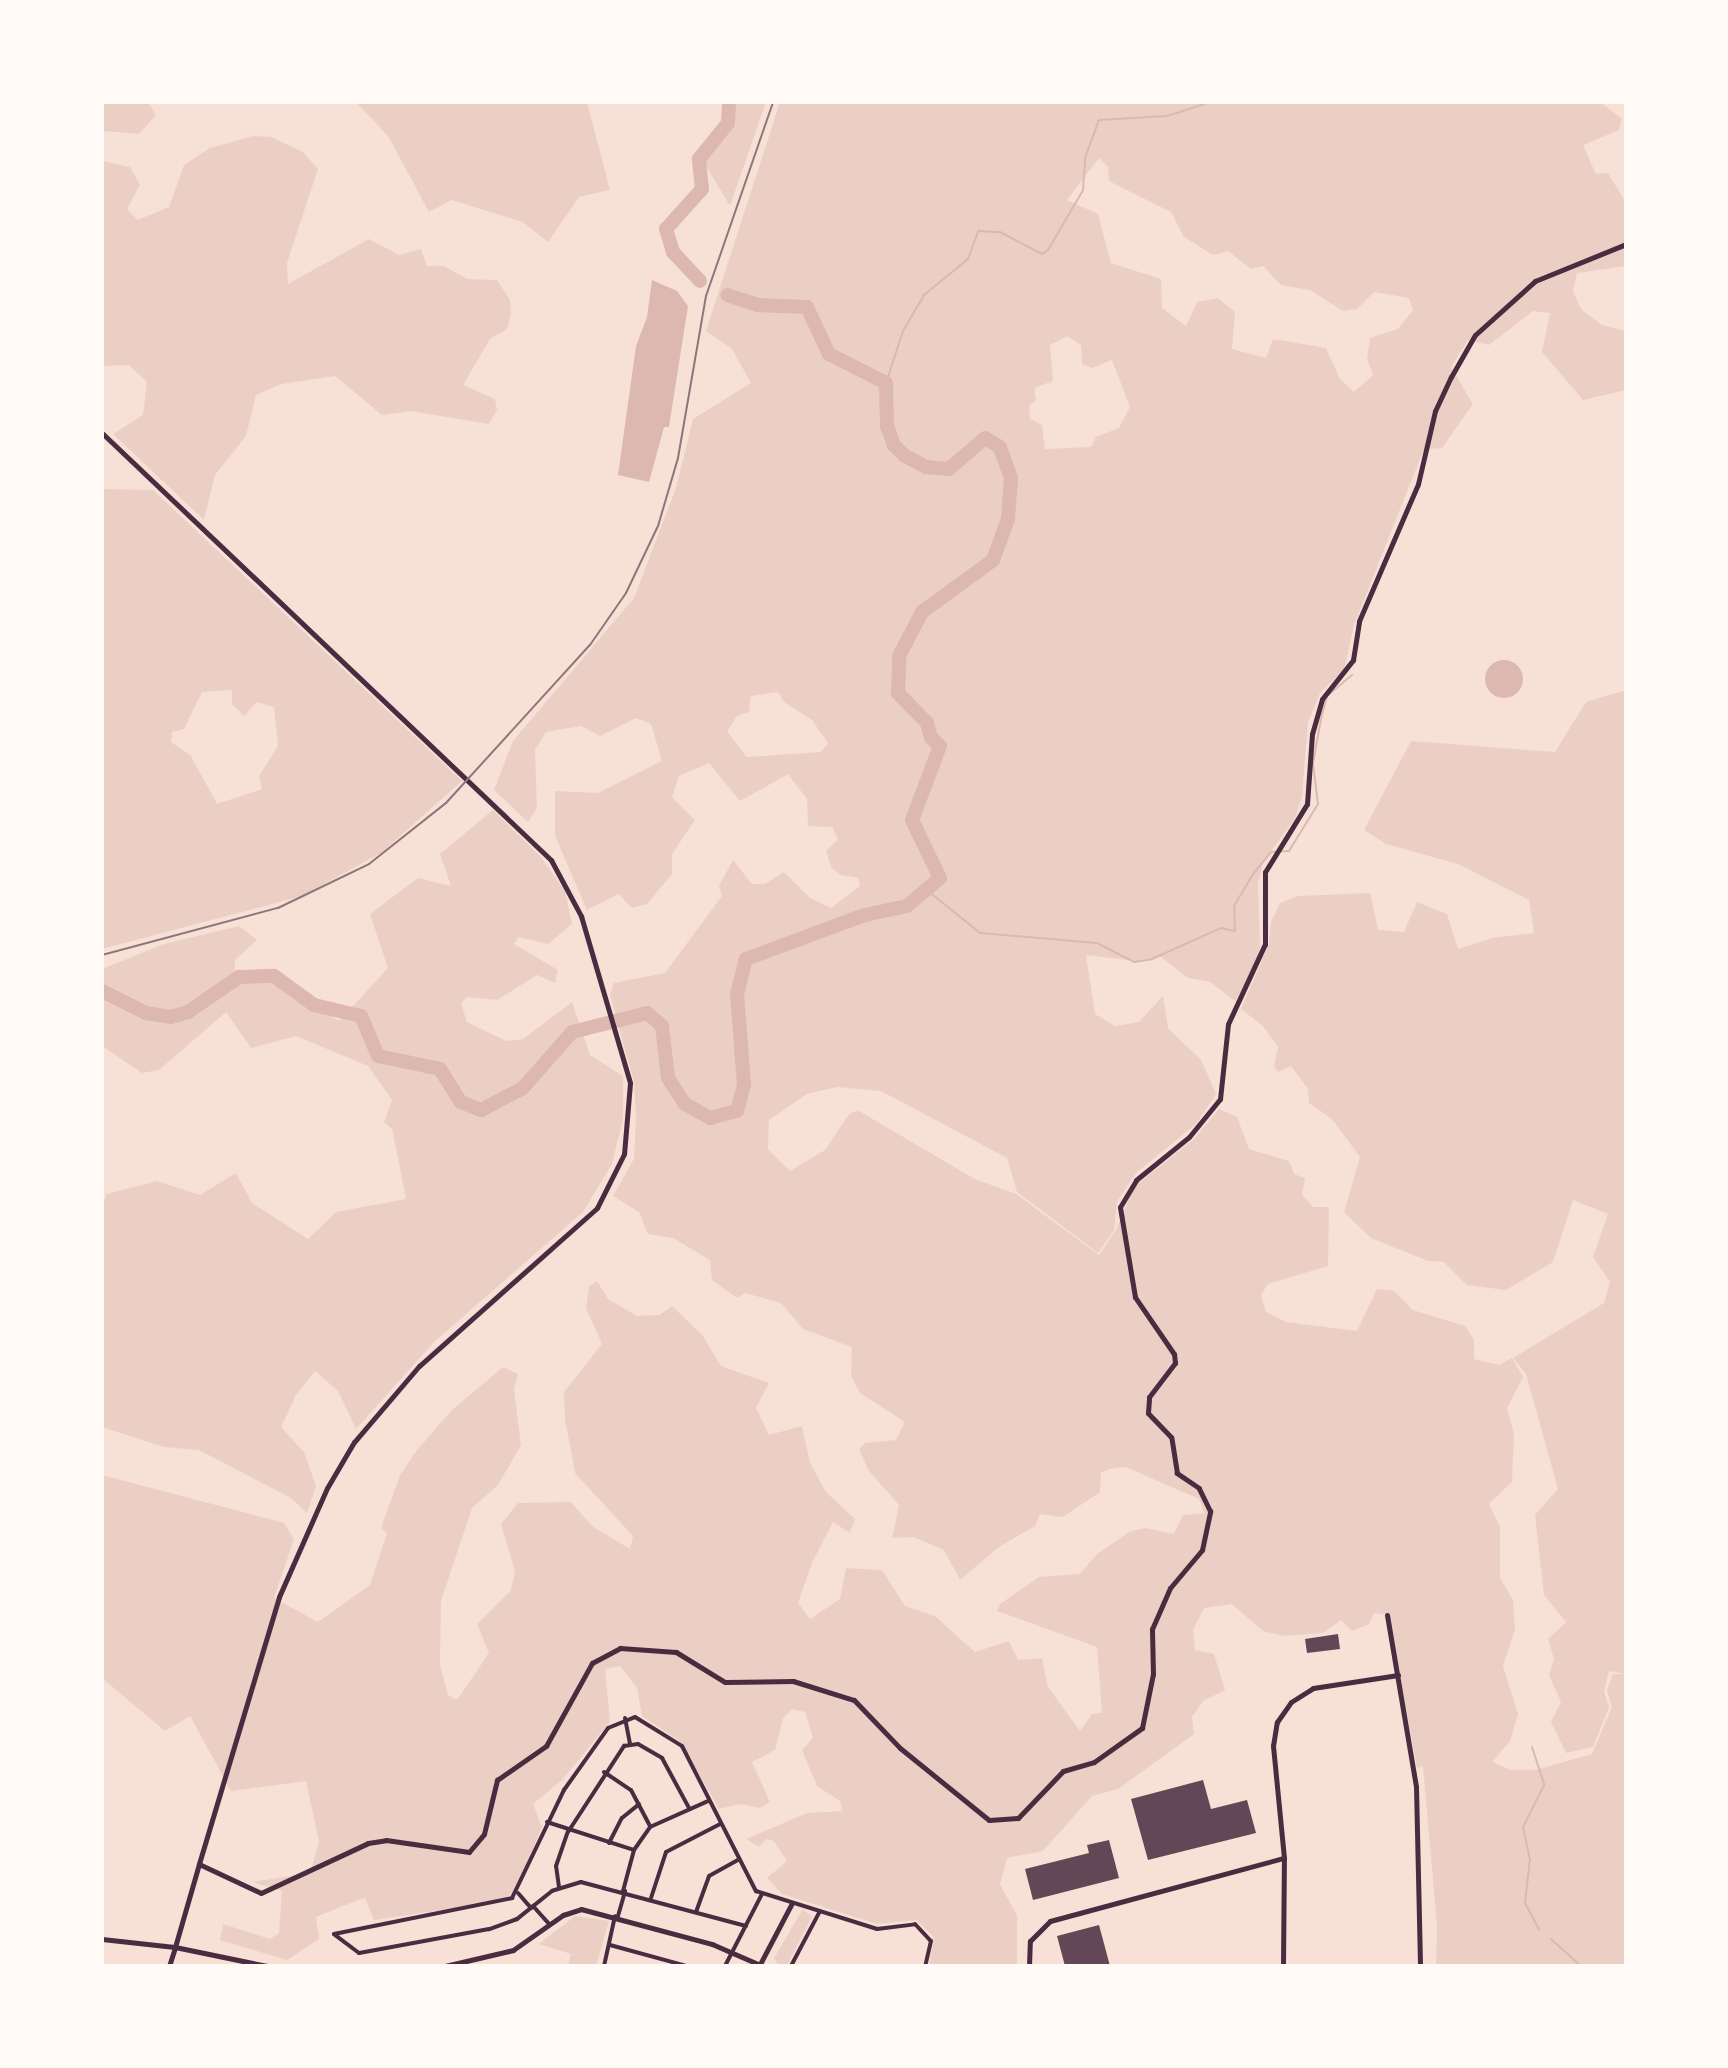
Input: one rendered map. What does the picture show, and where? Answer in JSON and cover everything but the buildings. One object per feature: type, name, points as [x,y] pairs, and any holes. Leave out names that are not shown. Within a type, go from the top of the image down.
[{"type":"main road","points":[[199,1864],[261,1893],[368,1843],[386,1840],[469,1852],[484,1834],[497,1780],[546,1746],[592,1663],[620,1648],[682,1654],[725,1682],[793,1681],[854,1700],[900,1748],[989,1820],[1018,1818],[1063,1771],[1094,1762],[1142,1728],[1153,1674],[1152,1629],[1170,1588],[1202,1550],[1210,1511],[1201,1490],[1177,1473],[1171,1437],[1148,1413],[1149,1397],[1175,1363],[1174,1354],[1135,1297],[1120,1207],[1136,1180],[1189,1137],[1220,1099],[1225,1036],[1265,944],[1265,872],[1307,804],[1312,734],[1322,699],[1353,660],[1359,621],[1418,484],[1435,411],[1451,377],[1475,335],[1528,287],[1556,268],[1626,244]]},
{"type":"main road","points":[[102,433],[535,841],[563,878],[628,1069],[630,1118],[611,1185],[580,1228],[419,1366],[339,1466],[298,1546],[279,1597],[169,1966]]},
{"type":"main road","points":[[1387,1615],[1419,1831],[1420,1966]]},
{"type":"main road","points":[[1283,1966],[1284,1858],[1273,1746],[1282,1712],[1313,1688],[1398,1675]]},
{"type":"main road","points":[[1029,1966],[1030,1941],[1050,1921],[1284,1858]]},
{"type":"main road","points":[[445,1966],[513,1950],[574,1910],[617,1916],[733,1952],[761,1966],[792,1903]]},
{"type":"main road","points":[[102,1939],[175,1947],[267,1966]]},
{"type":"street","points":[[625,1718],[630,1744]]},
{"type":"street","points":[[746,1926],[589,1882],[559,1887],[532,1907],[489,1929],[359,1953],[334,1934],[501,1903],[518,1893],[547,1822],[605,1731],[625,1718],[641,1718],[678,1742],[738,1860],[762,1894],[877,1929],[919,1926],[931,1941],[925,1966]]},
{"type":"street","points":[[559,1887],[556,1866],[568,1832],[604,1772],[630,1744]]},
{"type":"street","points":[[630,1744],[643,1746],[667,1764],[689,1808]]},
{"type":"street","points":[[604,1772],[626,1786],[650,1827]]},
{"type":"street","points":[[604,1966],[634,1850],[650,1827],[708,1801]]},
{"type":"street","points":[[609,1843],[622,1818],[639,1804]]},
{"type":"street","points":[[547,1822],[568,1832],[634,1850]]},
{"type":"street","points":[[651,1898],[666,1852],[720,1824]]},
{"type":"street","points":[[696,1912],[709,1876],[738,1860]]},
{"type":"street","points":[[518,1893],[550,1925]]},
{"type":"street","points":[[725,1966],[762,1894]]},
{"type":"street","points":[[791,1966],[820,1911]]},
{"type":"street","points":[[610,1945],[687,1966]]},
{"type":"shaded area","points":[[102,102],[148,102],[156,115],[139,134],[102,131]]},
{"type":"shaded area","points":[[356,102],[587,102],[610,190],[579,197],[548,242],[523,222],[452,200],[429,212],[388,136]]},
{"type":"shaded area","points":[[732,102],[766,102],[730,206],[703,161],[730,120]]},
{"type":"shaded area","points":[[780,102],[1600,102],[1622,119],[1619,130],[1583,145],[1596,174],[1608,173],[1626,203],[1626,266],[1577,273],[1573,291],[1581,309],[1602,325],[1626,331],[1626,390],[1583,400],[1542,352],[1550,313],[1533,311],[1489,345],[1468,340],[1451,367],[1473,404],[1442,448],[1424,449],[1354,625],[1344,670],[1320,693],[1308,722],[1302,797],[1295,818],[1263,862],[1258,884],[1260,949],[1249,981],[1235,1001],[1210,982],[1188,978],[1161,957],[1136,961],[1086,955],[1095,1014],[1115,1026],[1139,1022],[1163,996],[1168,1028],[1201,1060],[1216,1094],[1196,1124],[1136,1173],[1117,1202],[1114,1230],[1098,1253],[1017,1192],[1007,1158],[881,1091],[837,1087],[807,1094],[769,1120],[768,1149],[790,1171],[825,1150],[850,1113],[859,1111],[975,1179],[1016,1194],[1099,1255],[1116,1230],[1134,1187],[1194,1139],[1219,1109],[1237,1117],[1249,1149],[1289,1161],[1294,1174],[1305,1178],[1302,1195],[1313,1207],[1329,1207],[1328,1266],[1268,1284],[1261,1295],[1266,1312],[1286,1322],[1357,1331],[1377,1289],[1394,1291],[1413,1310],[1465,1326],[1474,1340],[1474,1359],[1499,1365],[1512,1358],[1523,1377],[1507,1408],[1514,1434],[1512,1482],[1489,1504],[1500,1527],[1500,1578],[1513,1600],[1515,1630],[1503,1666],[1518,1714],[1510,1741],[1492,1762],[1511,1770],[1536,1770],[1592,1754],[1612,1707],[1607,1690],[1613,1674],[1624,1674],[1609,1671],[1604,1692],[1609,1707],[1593,1747],[1566,1753],[1551,1722],[1561,1702],[1549,1675],[1554,1659],[1548,1639],[1566,1622],[1544,1595],[1535,1515],[1558,1489],[1526,1374],[1513,1358],[1604,1303],[1610,1282],[1593,1257],[1608,1214],[1573,1200],[1553,1262],[1506,1290],[1467,1285],[1444,1262],[1428,1261],[1371,1238],[1344,1212],[1360,1157],[1332,1119],[1309,1103],[1308,1089],[1291,1066],[1278,1072],[1274,1066],[1278,1047],[1263,1026],[1241,1009],[1269,944],[1271,922],[1280,903],[1298,896],[1370,893],[1378,930],[1404,932],[1417,902],[1447,914],[1458,949],[1492,938],[1534,933],[1529,900],[1458,864],[1386,844],[1364,830],[1411,741],[1555,752],[1586,702],[1626,690],[1626,1966],[1436,1966],[1437,1926],[1423,1766],[1417,1768],[1389,1615],[1374,1613],[1369,1624],[1352,1631],[1341,1620],[1323,1633],[1284,1636],[1263,1631],[1232,1604],[1204,1608],[1193,1630],[1195,1650],[1214,1654],[1225,1690],[1203,1701],[1192,1717],[1194,1734],[1118,1789],[1092,1796],[1043,1851],[1007,1858],[1000,1884],[1017,1916],[1017,1966],[929,1966],[934,1937],[916,1920],[877,1924],[782,1894],[767,1878],[787,1861],[774,1841],[766,1839],[759,1847],[746,1839],[807,1813],[842,1811],[840,1801],[817,1786],[802,1750],[813,1738],[805,1712],[792,1709],[783,1718],[775,1750],[752,1762],[770,1802],[760,1808],[740,1804],[719,1809],[681,1742],[642,1716],[637,1688],[620,1666],[605,1669],[610,1722],[562,1780],[533,1804],[542,1827],[515,1893],[501,1901],[374,1920],[365,1898],[358,1900],[316,1917],[319,1939],[287,1960],[220,1940],[223,1924],[270,1939],[279,1933],[282,1891],[252,1882],[310,1873],[319,1842],[306,1781],[231,1791],[190,1716],[165,1731],[102,1678],[102,1475],[284,1523],[294,1539],[274,1598],[318,1622],[370,1585],[387,1533],[381,1528],[400,1475],[417,1450],[452,1410],[503,1367],[518,1374],[514,1389],[521,1445],[498,1485],[472,1508],[441,1601],[440,1665],[448,1695],[457,1700],[489,1653],[477,1624],[511,1590],[515,1571],[501,1524],[518,1503],[571,1502],[592,1526],[630,1549],[633,1536],[575,1473],[565,1419],[564,1392],[602,1344],[586,1308],[589,1286],[597,1281],[608,1299],[637,1316],[659,1315],[672,1306],[703,1336],[721,1366],[769,1383],[756,1408],[769,1435],[802,1426],[810,1463],[826,1492],[855,1519],[850,1533],[833,1522],[812,1563],[798,1603],[810,1619],[840,1599],[846,1568],[882,1570],[905,1606],[935,1616],[975,1652],[1009,1641],[1018,1660],[1042,1658],[1048,1687],[1080,1731],[1092,1714],[1102,1713],[1097,1647],[997,1611],[1000,1604],[1039,1577],[1080,1574],[1097,1554],[1131,1531],[1146,1528],[1174,1534],[1183,1515],[1204,1513],[1199,1499],[1126,1467],[1109,1469],[1101,1473],[1100,1492],[1063,1517],[1040,1514],[1035,1526],[999,1547],[960,1580],[944,1550],[913,1537],[892,1538],[899,1505],[869,1471],[859,1449],[865,1443],[896,1440],[905,1422],[860,1393],[851,1376],[852,1347],[803,1329],[781,1303],[745,1293],[737,1298],[712,1280],[710,1260],[673,1238],[648,1234],[639,1212],[613,1196],[634,1159],[636,1118],[634,1082],[610,995],[614,983],[665,973],[722,896],[719,886],[733,860],[752,884],[765,884],[784,872],[810,898],[831,908],[860,886],[858,878],[841,875],[831,867],[826,851],[838,839],[832,827],[808,826],[807,799],[788,774],[740,801],[709,763],[679,776],[672,797],[695,820],[672,854],[672,874],[647,904],[632,908],[619,894],[587,910],[555,836],[555,791],[598,793],[662,761],[651,724],[636,718],[600,736],[581,726],[546,732],[535,750],[537,808],[528,822],[494,790],[513,741],[634,598],[676,488],[693,419],[751,383],[732,349],[706,331]],"holes":[[[1099,158],[1108,167],[1109,181],[1171,212],[1184,237],[1213,255],[1228,251],[1251,269],[1263,266],[1281,285],[1310,290],[1343,311],[1357,309],[1374,292],[1409,298],[1413,310],[1398,329],[1370,338],[1367,359],[1373,375],[1354,392],[1340,379],[1326,348],[1273,339],[1266,358],[1232,349],[1235,312],[1218,298],[1197,302],[1186,326],[1162,308],[1161,279],[1111,263],[1098,214],[1067,200]],[[1067,336],[1081,345],[1082,364],[1092,368],[1112,360],[1130,407],[1119,428],[1096,437],[1091,447],[1045,449],[1042,425],[1030,419],[1029,406],[1036,400],[1034,388],[1053,381],[1050,345]],[[778,692],[784,702],[812,720],[828,743],[821,752],[747,757],[727,731],[737,716],[749,712],[751,696]]]},
{"type":"shaded area","points":[[253,136],[271,137],[303,152],[318,169],[287,263],[288,284],[369,239],[399,255],[421,249],[427,266],[444,266],[467,279],[497,280],[510,300],[511,314],[507,329],[490,339],[463,385],[495,399],[497,410],[489,424],[411,411],[382,415],[335,376],[281,384],[256,395],[246,436],[215,475],[204,520],[113,434],[143,415],[147,382],[129,365],[102,366],[102,161],[130,167],[140,185],[127,209],[138,220],[169,207],[184,165],[210,148]]},
{"type":"shaded area","points":[[652,280],[677,291],[688,306],[669,427],[664,427],[649,482],[618,475],[636,346],[647,317]]},
{"type":"shaded area","points":[[102,489],[153,490],[462,781],[381,853],[302,896],[102,949]],"holes":[[[232,690],[232,704],[244,716],[257,702],[274,707],[278,746],[259,776],[262,789],[217,804],[191,756],[171,742],[172,732],[184,729],[202,692]]]},
{"type":"shaded area","points":[[1504,660],[1517,666],[1523,679],[1517,692],[1504,698],[1491,692],[1485,679],[1491,666]]},
{"type":"shaded area","points":[[493,810],[541,857],[565,891],[572,924],[548,944],[518,937],[514,944],[558,970],[555,983],[537,975],[497,1000],[467,997],[461,1003],[467,1022],[506,1041],[523,1039],[572,1002],[590,1055],[623,1076],[623,1119],[612,1164],[583,1212],[435,1341],[356,1429],[338,1391],[315,1371],[296,1395],[281,1427],[304,1452],[316,1486],[307,1513],[291,1498],[199,1450],[164,1447],[102,1427],[102,1205],[107,1194],[157,1181],[200,1195],[236,1173],[252,1203],[308,1239],[336,1212],[406,1199],[392,1129],[384,1122],[392,1100],[368,1066],[296,1036],[251,1048],[226,1012],[159,1070],[142,1073],[102,1046],[102,969],[164,944],[239,926],[257,940],[235,960],[234,973],[279,984],[339,1021],[388,968],[370,914],[418,878],[451,886],[440,854]]},
{"type":"shaded area","points":[[803,1909],[812,1917],[787,1965],[779,1966],[774,1958]]},
{"type":"shaded area","points":[[575,1916],[609,1921],[596,1966],[568,1966],[571,1954],[539,1944]]},
{"type":"waterway","points":[[700,281],[673,252],[666,229],[702,189],[699,159],[728,123],[729,102]]},
{"type":"waterway","points":[[886,383],[903,331],[924,295],[968,259],[978,231],[1000,232],[1042,254],[1048,250],[1083,190],[1085,158],[1099,120],[1167,116],[1211,102]]},
{"type":"waterway","points":[[102,991],[146,1013],[171,1017],[188,1012],[239,977],[274,976],[314,1005],[361,1016],[378,1056],[440,1069],[461,1102],[481,1110],[523,1088],[572,1032],[647,1013],[662,1026],[668,1078],[685,1104],[710,1118],[737,1111],[744,1085],[737,994],[746,959],[865,915],[907,906],[940,878],[912,820],[940,746],[931,738],[927,723],[898,693],[899,656],[922,612],[993,560],[1008,519],[1011,478],[1000,447],[985,438],[949,469],[926,467],[905,456],[894,445],[887,426],[886,383],[829,354],[807,307],[758,305],[728,295]]},
{"type":"waterway","points":[[928,891],[980,933],[1097,943],[1134,962],[1152,959],[1221,928],[1235,931],[1234,906],[1254,873],[1271,852],[1289,851],[1318,804],[1313,763],[1322,714],[1327,696],[1352,675]]},
{"type":"waterway","points":[[1532,1747],[1544,1785],[1523,1827],[1530,1859],[1525,1903],[1539,1929]]},
{"type":"waterway","points":[[1551,1939],[1581,1966]]},
{"type":"railway","points":[[102,955],[278,908],[369,864],[446,803],[590,645],[626,593],[658,526],[678,458],[706,296],[773,102]]}]
